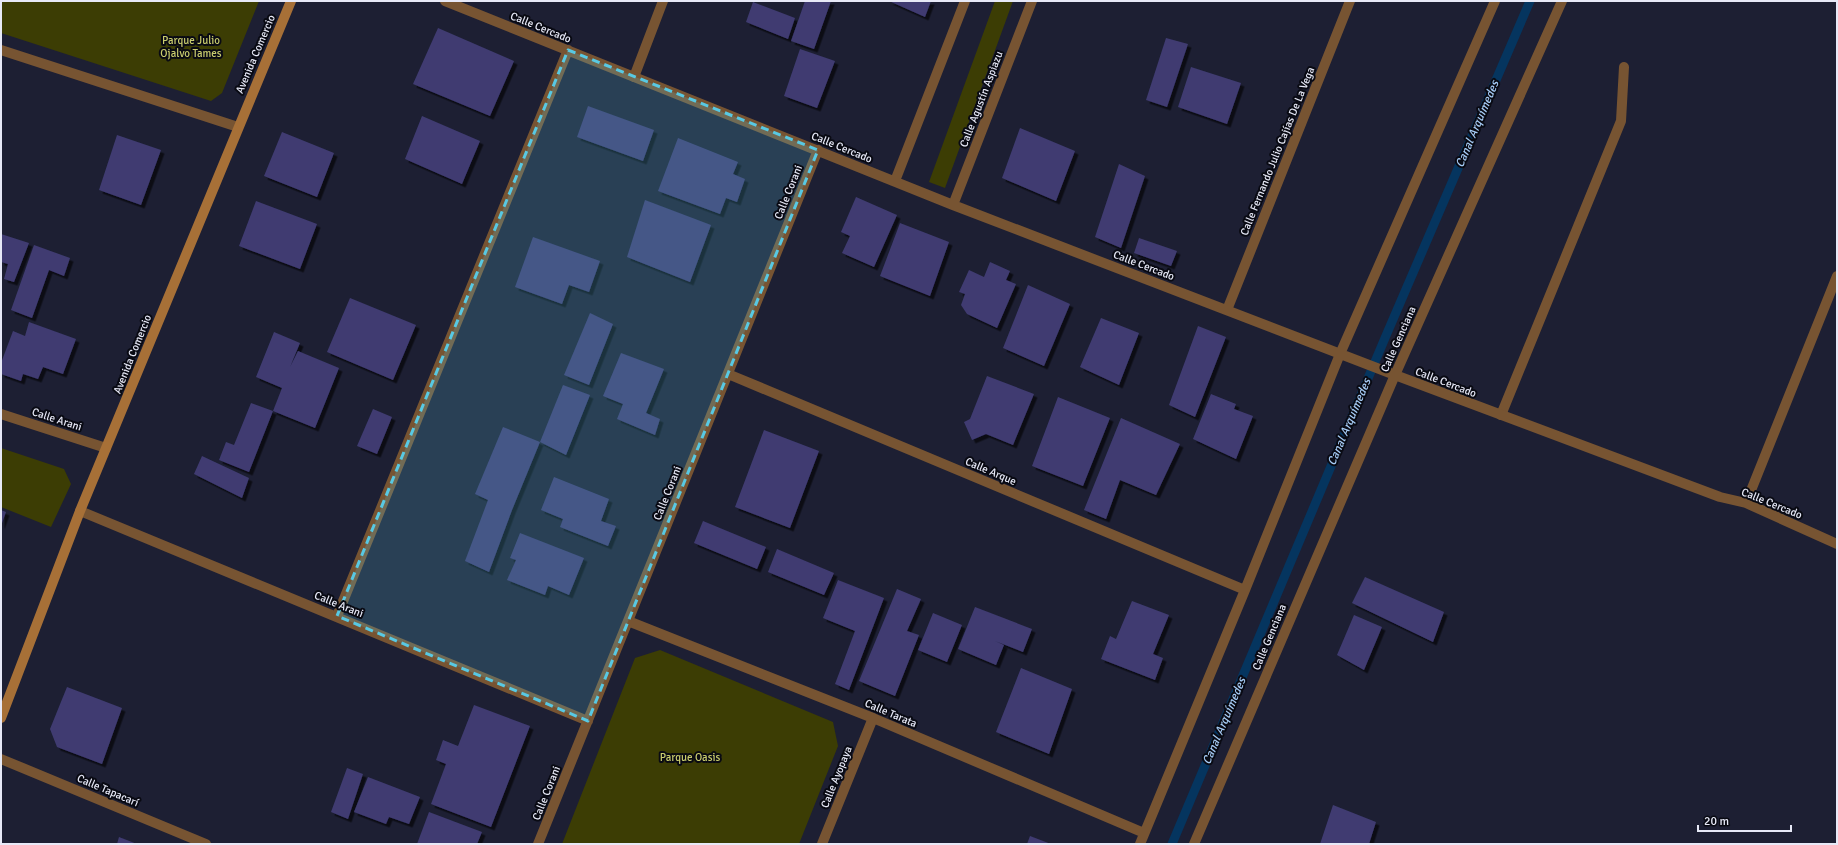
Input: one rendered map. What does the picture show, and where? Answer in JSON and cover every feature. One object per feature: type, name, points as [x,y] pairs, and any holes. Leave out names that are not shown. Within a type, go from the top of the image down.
[{"type":"street","name":"Avenida Comercio","points":[[1,718],[80,511],[291,1]]},
{"type":"street","name":"Calle Cercado","points":[[445,1],[953,205],[1383,371],[1720,497],[1746,503],[1837,544]]},
{"type":"street","points":[[634,77],[663,1]]},
{"type":"street","points":[[895,181],[965,1]]},
{"type":"street","name":"Calle Agustín Aspiazu","points":[[953,205],[1032,1]]},
{"type":"street","name":"Calle Fernando Julio Cajías De La Vega","points":[[1227,310],[1350,1]]},
{"type":"street","points":[[1140,844],[1245,590],[1340,354],[1495,1]]},
{"type":"street","name":"Calle Genciana","points":[[1194,844],[1395,375],[1562,1]]},
{"type":"street","points":[[1,50],[238,126]]},
{"type":"street","points":[[337,616],[568,50]]},
{"type":"street","points":[[1501,415],[1621,121],[1624,67]]},
{"type":"street","name":"Calle Corani","points":[[538,844],[818,150]]},
{"type":"street","points":[[1746,503],[1837,276]]},
{"type":"street","name":"Calle Arque","points":[[728,374],[1245,590]]},
{"type":"street","name":"Calle Arani","points":[[1,414],[106,448]]},
{"type":"street","name":"Calle Arani","points":[[80,511],[588,721]]},
{"type":"street","name":"Calle Tarata","points":[[628,621],[873,718],[1144,833]]},
{"type":"street","name":"Calle Ayopaya","points":[[822,844],[873,718]]},
{"type":"street","name":"Calle Tapacarí","points":[[1,759],[206,844]]},
{"type":"highlighted area","points":[[568,50],[818,150],[588,721],[337,616]]},
{"type":"green space","name":"Parque Julio Ojalvo Tames","points":[[1,1],[259,1],[222,93],[211,101],[1,33]]},
{"type":"green space","points":[[995,1],[1013,1],[945,188],[929,182]]},
{"type":"green space","points":[[1,448],[64,469],[71,484],[51,527],[1,507]]},
{"type":"green space","name":"Parque Oasis","points":[[660,650],[833,722],[838,746],[799,844],[562,844],[635,658]]},
{"type":"building","points":[[805,1],[831,1],[814,49],[791,41]]},
{"type":"building","points":[[889,1],[931,1],[925,17]]},
{"type":"building","points":[[753,2],[795,18],[788,39],[746,22]]},
{"type":"building","points":[[438,28],[514,61],[490,116],[413,84]]},
{"type":"building","points":[[1166,38],[1188,44],[1167,107],[1146,100]]},
{"type":"building","points":[[800,49],[835,61],[817,108],[784,96]]},
{"type":"building","points":[[1191,67],[1241,83],[1227,124],[1178,107]]},
{"type":"building","points":[[588,106],[654,130],[643,161],[577,137]]},
{"type":"building","points":[[422,116],[480,141],[462,184],[405,159]]},
{"type":"building","points":[[1020,128],[1075,151],[1056,201],[1002,178]]},
{"type":"building","points":[[282,132],[334,153],[317,197],[264,176]]},
{"type":"building","points":[[117,135],[161,150],[141,205],[99,190]]},
{"type":"building","points":[[678,138],[738,162],[733,174],[745,179],[737,202],[726,198],[720,214],[658,191]]},
{"type":"building","points":[[1119,164],[1145,176],[1121,248],[1095,237]]},
{"type":"building","points":[[856,197],[897,215],[874,267],[842,253],[850,236],[841,232]]},
{"type":"building","points":[[645,200],[711,225],[690,282],[627,257]]},
{"type":"building","points":[[256,201],[317,224],[300,269],[239,246]]},
{"type":"building","points":[[900,223],[949,242],[930,296],[880,276]]},
{"type":"building","points":[[1,234],[29,243],[14,282],[4,279],[8,264],[1,262]]},
{"type":"building","points":[[533,237],[600,261],[589,292],[569,285],[562,304],[515,287]]},
{"type":"building","points":[[1139,238],[1177,251],[1171,266],[1134,253]]},
{"type":"building","points":[[34,245],[70,258],[64,276],[49,270],[32,318],[11,310]]},
{"type":"building","points":[[990,262],[1010,271],[1006,280],[1016,284],[997,328],[967,314],[961,305],[965,294],[959,292],[969,270],[984,277]]},
{"type":"building","points":[[1028,285],[1070,304],[1044,366],[1003,348]]},
{"type":"building","points":[[350,298],[416,325],[393,380],[327,352]]},
{"type":"building","points":[[590,313],[613,324],[589,385],[564,375]]},
{"type":"building","points":[[1101,318],[1139,333],[1119,385],[1080,367]]},
{"type":"building","points":[[29,322],[76,339],[63,374],[43,367],[38,379],[23,374],[21,381],[1,374],[1,363],[13,331],[25,336]]},
{"type":"building","points":[[1198,326],[1226,337],[1195,417],[1169,405]]},
{"type":"building","points":[[274,332],[300,343],[290,367],[298,351],[339,368],[315,428],[273,411],[282,388],[256,377]]},
{"type":"building","points":[[621,353],[664,369],[646,413],[660,419],[655,435],[617,419],[623,404],[603,396]]},
{"type":"building","points":[[987,376],[1034,394],[1013,445],[986,434],[972,440],[964,422],[970,419]]},
{"type":"building","points":[[563,385],[590,395],[566,455],[540,442]]},
{"type":"building","points":[[1211,394],[1236,404],[1234,409],[1253,416],[1236,459],[1193,439]]},
{"type":"building","points":[[1058,397],[1110,418],[1083,486],[1032,466]]},
{"type":"building","points":[[251,403],[273,411],[249,472],[219,460],[226,442],[234,445]]},
{"type":"building","points":[[373,409],[392,417],[377,454],[357,446]]},
{"type":"building","points":[[1121,418],[1180,444],[1156,495],[1120,480],[1106,519],[1084,510]]},
{"type":"building","points":[[503,427],[540,442],[512,510],[489,572],[465,561],[488,500],[475,494]]},
{"type":"building","points":[[764,430],[819,451],[790,528],[735,507]]},
{"type":"building","points":[[202,456],[249,478],[242,498],[194,474]]},
{"type":"building","points":[[554,477],[609,499],[601,521],[616,526],[608,546],[560,527],[563,519],[541,510]]},
{"type":"building","points":[[1,510],[6,512],[1,526]]},
{"type":"building","points":[[703,521],[766,547],[757,569],[694,543]]},
{"type":"building","points":[[520,533],[584,558],[569,595],[548,586],[545,595],[507,580],[516,560],[510,558]]},
{"type":"building","points":[[777,549],[834,573],[824,595],[768,572]]},
{"type":"building","points":[[1365,577],[1444,612],[1433,642],[1352,603]]},
{"type":"building","points":[[838,580],[884,598],[849,690],[835,684],[855,631],[823,618]]},
{"type":"building","points":[[897,589],[921,599],[907,631],[919,635],[895,696],[859,681]]},
{"type":"building","points":[[1132,601],[1169,615],[1153,654],[1163,658],[1155,680],[1101,659],[1110,636],[1116,639]]},
{"type":"building","points":[[975,607],[1032,629],[1023,652],[995,641],[1004,645],[996,665],[958,649]]},
{"type":"building","points":[[933,613],[962,625],[947,662],[918,650]]},
{"type":"building","points":[[1354,615],[1382,627],[1364,670],[1337,655]]},
{"type":"building","points":[[1021,668],[1072,689],[1049,754],[996,732]]},
{"type":"building","points":[[67,687],[122,708],[102,764],[57,747],[50,729]]},
{"type":"building","points":[[474,705],[530,726],[491,827],[431,804],[446,764],[436,760],[443,740],[458,746]]},
{"type":"building","points":[[347,768],[363,774],[348,819],[331,812]]},
{"type":"building","points":[[368,777],[420,797],[409,824],[389,817],[386,824],[354,812]]},
{"type":"building","points":[[1333,805],[1376,822],[1369,844],[1320,844]]},
{"type":"building","points":[[429,812],[482,832],[477,844],[417,844]]},
{"type":"building","points":[[1030,836],[1051,844],[1027,844]]},
{"type":"building","points":[[119,837],[137,844],[117,844]]},
{"type":"waterway","name":"Canal Arquímedes","points":[[1172,844],[1385,338],[1530,1]]}]
